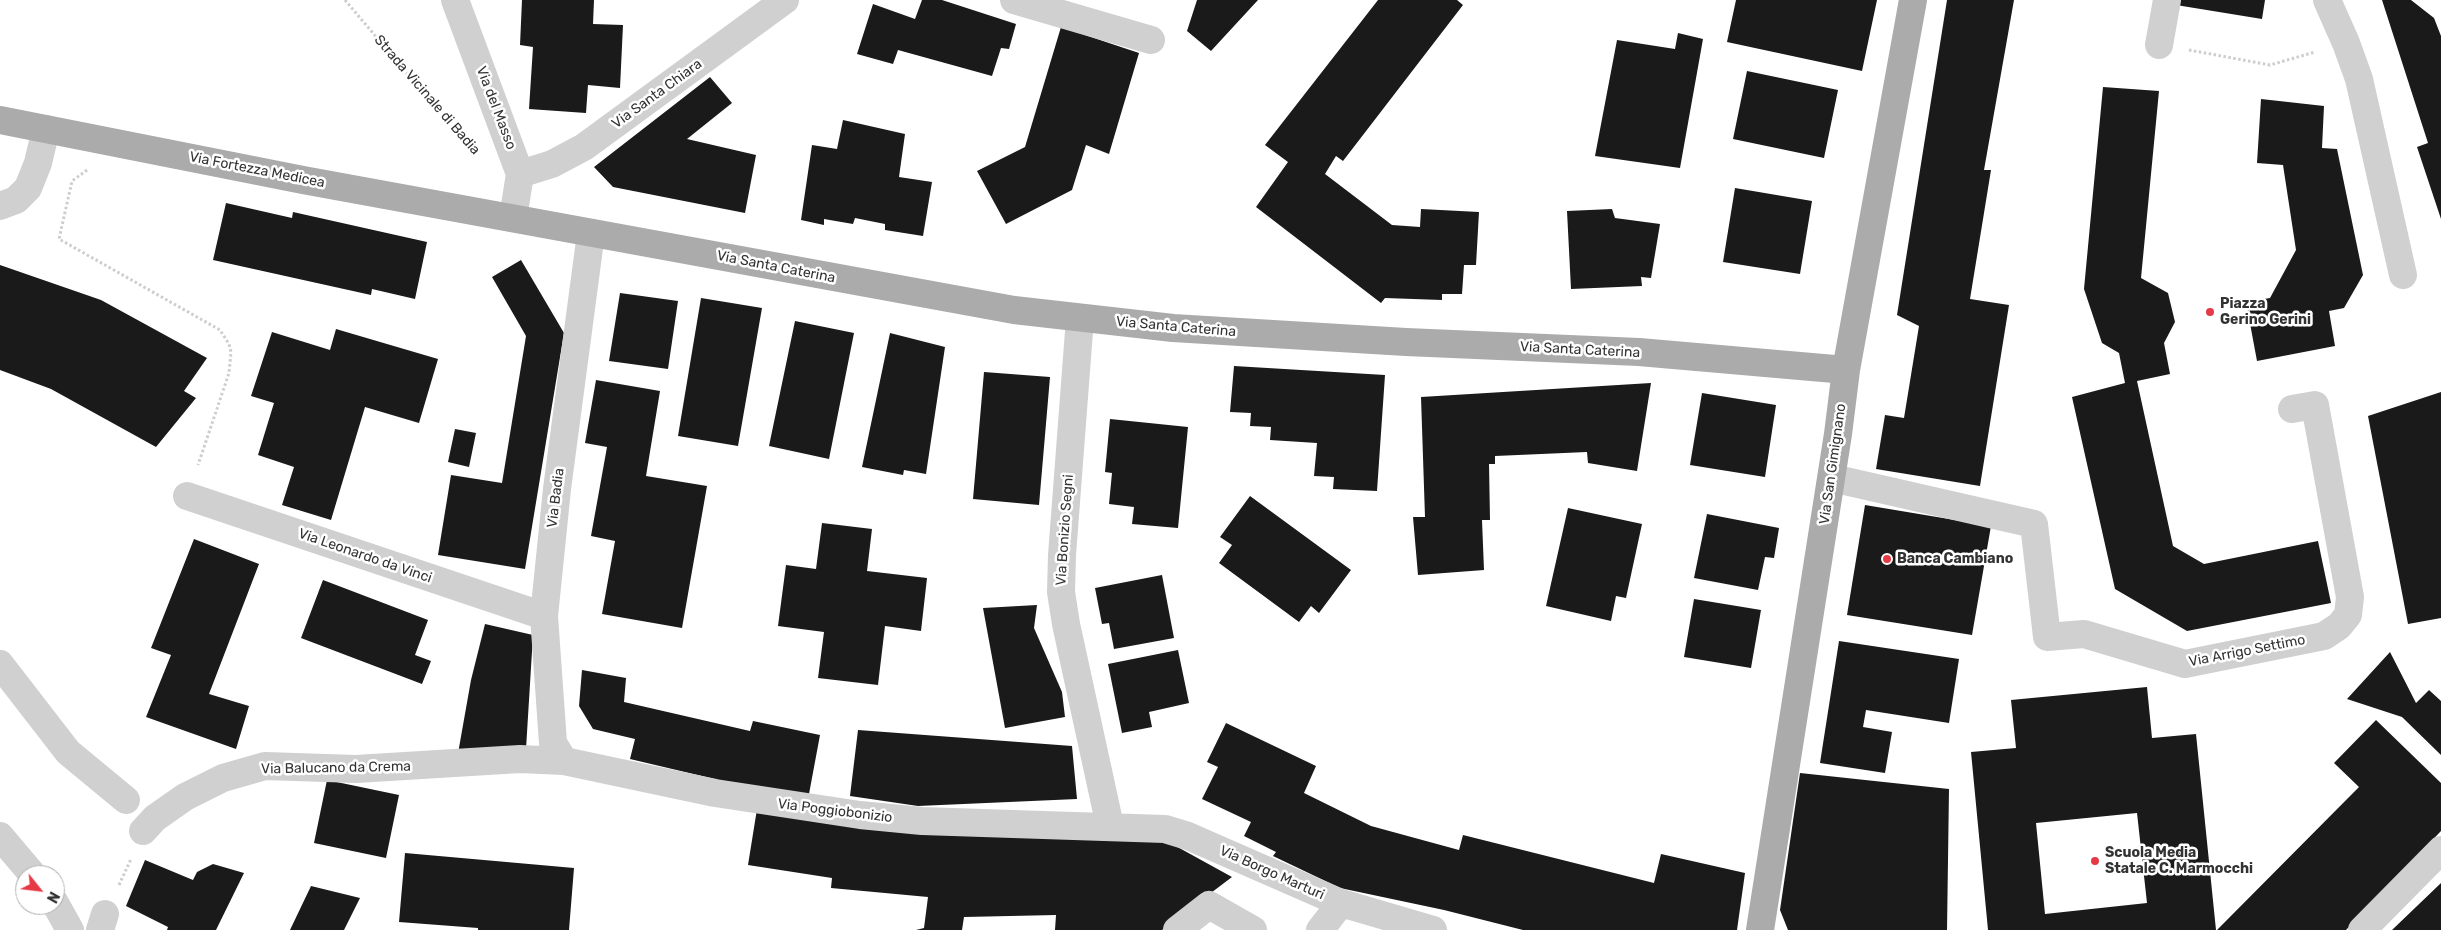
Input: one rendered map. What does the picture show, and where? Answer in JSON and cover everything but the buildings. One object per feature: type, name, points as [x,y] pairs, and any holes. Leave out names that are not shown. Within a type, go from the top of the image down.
[{"type":"main road","name":"Via San Gimignano","points":[[1760,930],[1832,478],[1846,370],[1913,0]]},
{"type":"main road","name":"Via Fortezza Medicea","points":[[0,120],[514,218]]},
{"type":"main road","name":"Via Santa Caterina","points":[[514,218],[950,300],[1080,318],[1238,332],[1406,342],[1638,352],[1846,370]]},
{"type":"street","name":"Via del Masso","points":[[455,0],[520,174],[514,218]]},
{"type":"street","name":"Via Santa Chiara","points":[[520,174],[552,164],[584,147],[786,0]]},
{"type":"street","points":[[1014,0],[1150,40]]},
{"type":"street","points":[[2159,44],[2167,0]]},
{"type":"street","points":[[2327,0],[2359,79],[2403,275]]},
{"type":"street","points":[[0,206],[16,200],[28,188],[38,163],[46,129]]},
{"type":"street","name":"Via Badia","points":[[564,760],[556,751],[552,737],[544,616],[562,451],[591,233]]},
{"type":"street","name":"Via Bonizio Segni","points":[[1080,318],[1062,555],[1061,592],[1066,624],[1110,826]]},
{"type":"street","name":"Via Arrigo Settimo","points":[[1832,478],[2034,524],[2047,638],[2084,634],[2185,664],[2324,636],[2339,626],[2348,615],[2350,597],[2315,405],[2292,409]]},
{"type":"street","name":"Via Leonardo da Vinci","points":[[187,496],[544,616]]},
{"type":"street","points":[[0,664],[68,752],[126,800]]},
{"type":"street","name":"Via Balucano da Crema","points":[[143,831],[155,818],[184,797],[224,778],[259,767],[279,765],[356,769],[520,759],[564,760]]},
{"type":"street","name":"Via Poggiobonizio","points":[[564,760],[716,793],[860,815],[922,821],[1110,826]]},
{"type":"street","name":"Via Borgo Marturi","points":[[1110,826],[1174,831],[1341,903],[1433,930]]},
{"type":"street","points":[[0,836],[25,865]]},
{"type":"street","points":[[2362,930],[2441,850]]},
{"type":"street","points":[[1320,930],[1341,903]]},
{"type":"street","points":[[1177,930],[1209,905],[1253,930]]},
{"type":"street","points":[[62,915],[70,930]]},
{"type":"path","name":"Strada Vicinale di Badia","points":[[344,0],[465,142],[499,168],[520,174]]},
{"type":"path","points":[[2159,44],[2270,65],[2346,43]]},
{"type":"path","points":[[93,166],[72,181],[59,239],[220,330],[232,352],[229,373],[187,496]]},
{"type":"path","points":[[103,922],[143,831]]},
{"type":"place","name":"Piazza Gerino Gerini","points":[[2210,312]]},
{"type":"place","name":"Banca Cambiano","points":[[1887,559]]},
{"type":"place","name":"Scuola Media Statale C. Marmocchi","points":[[2095,861]]}]
